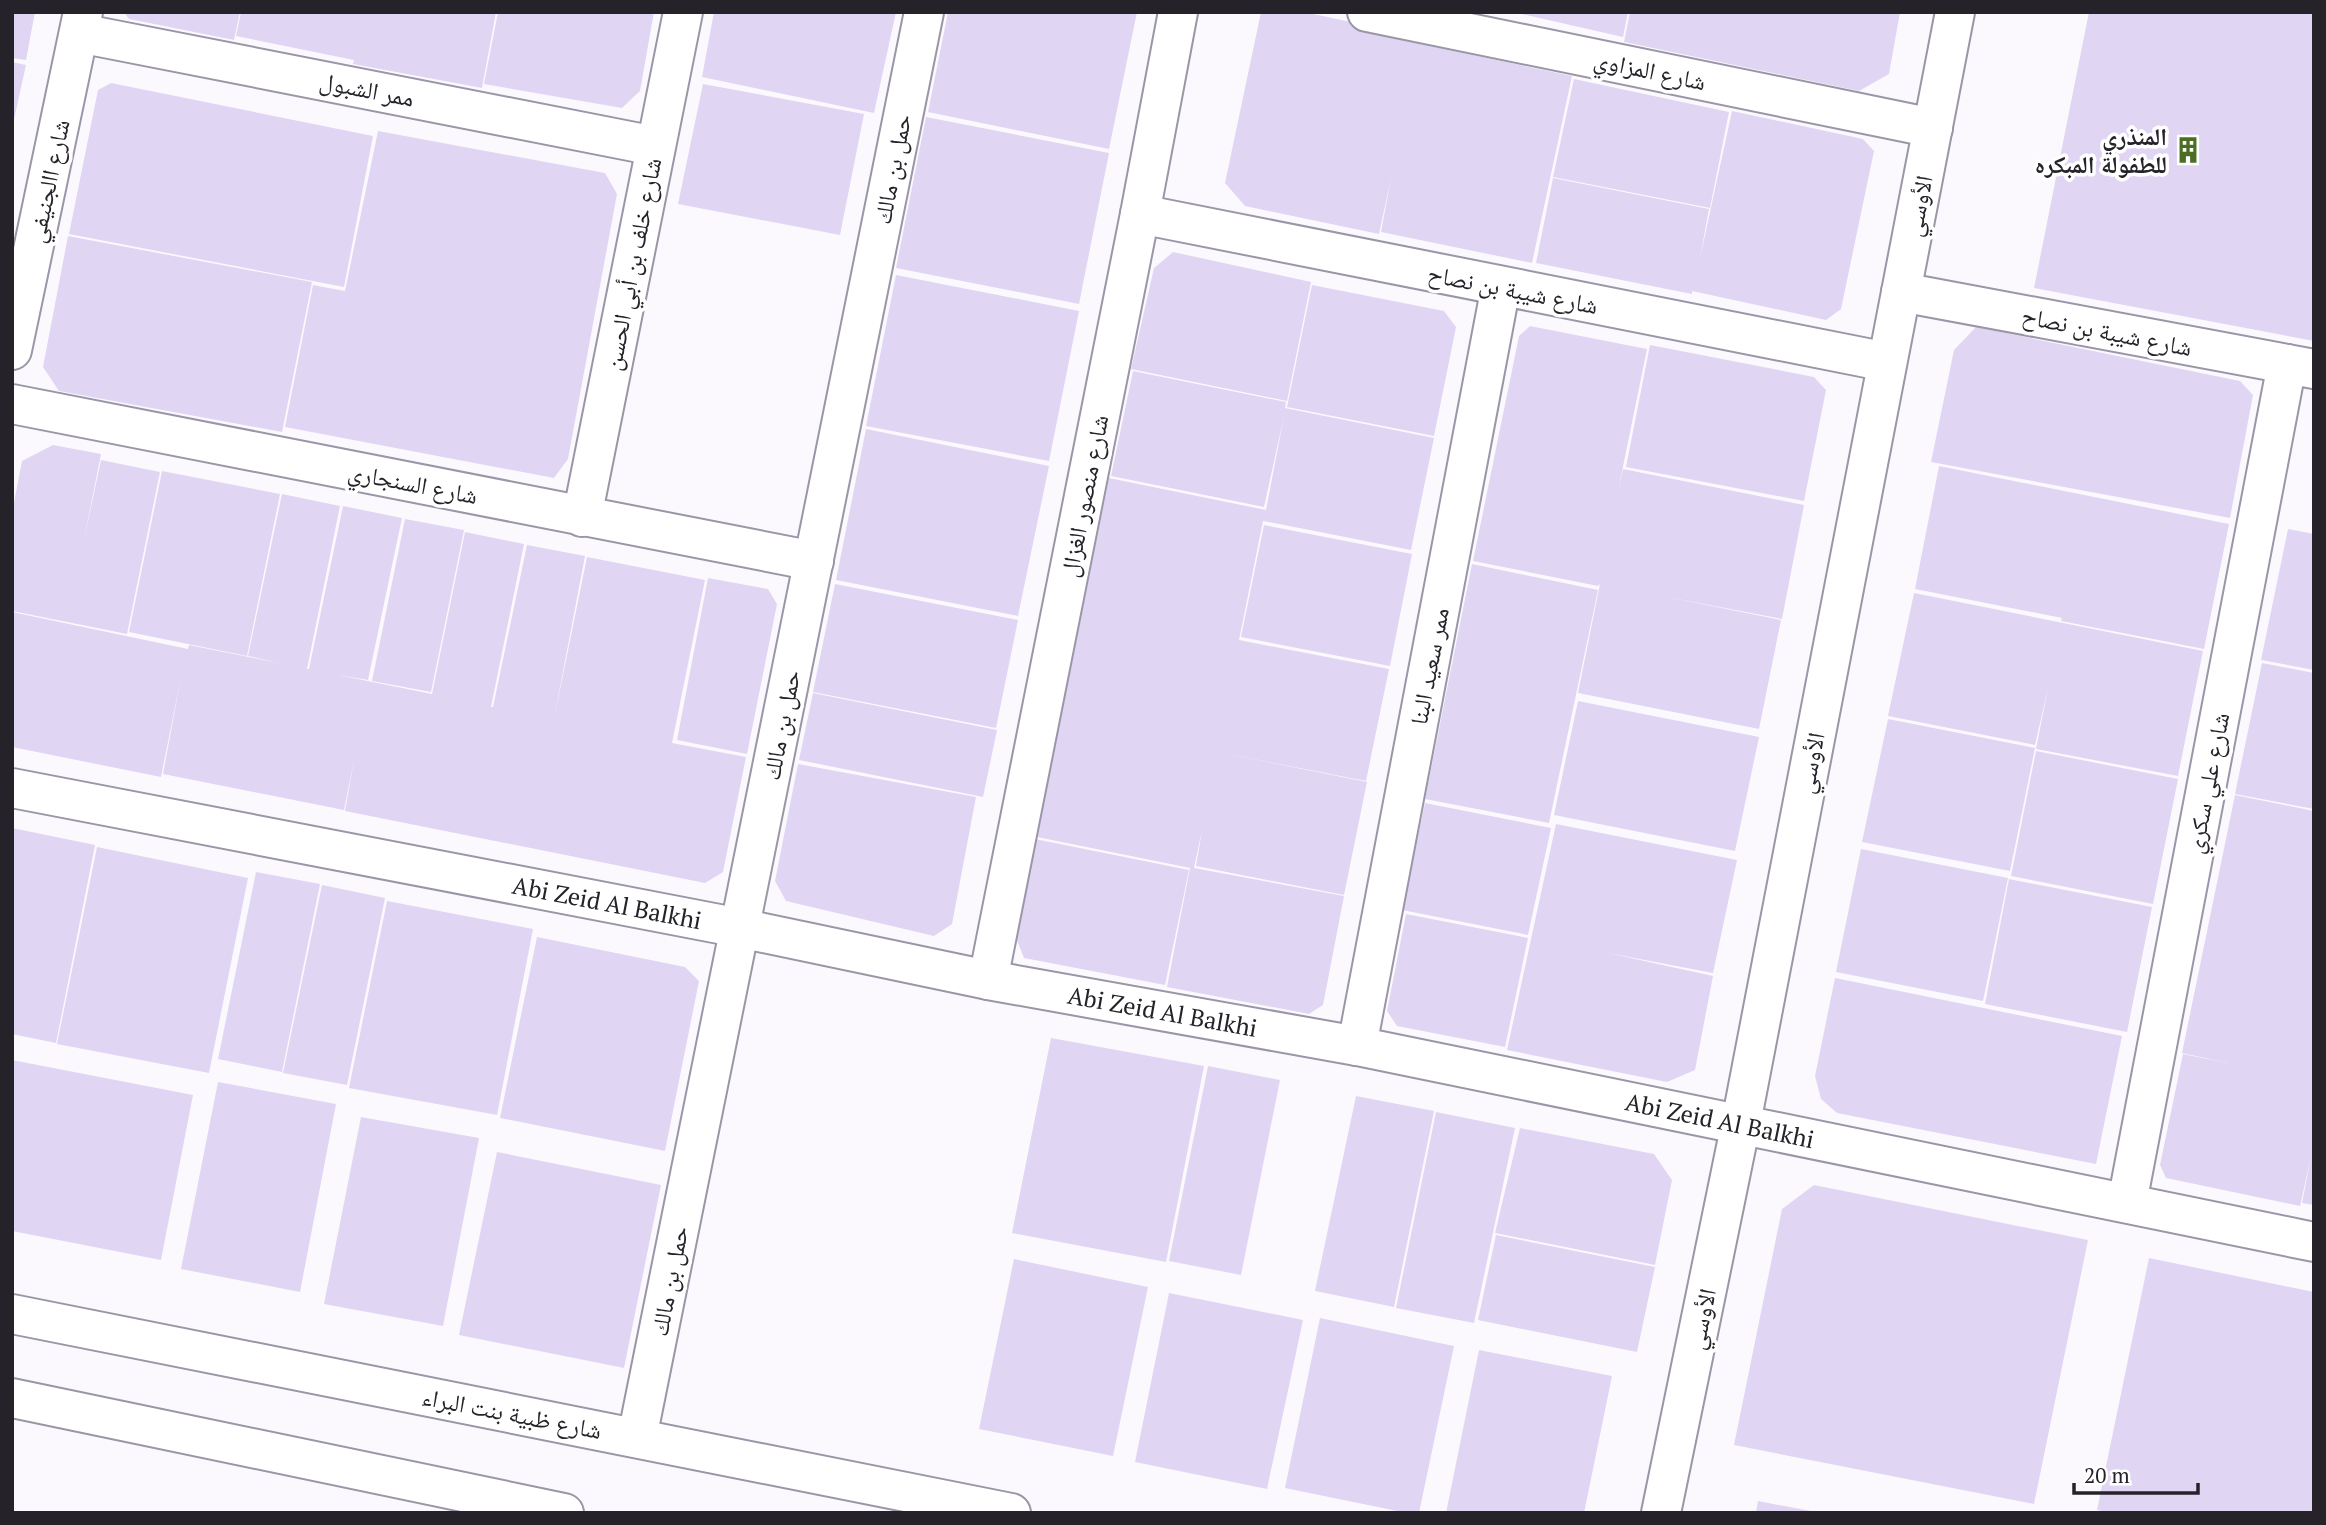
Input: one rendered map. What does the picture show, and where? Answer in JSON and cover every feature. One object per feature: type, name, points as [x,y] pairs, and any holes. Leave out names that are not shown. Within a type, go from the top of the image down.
[{"type":"street","name":"شارع خلف بن أبي الحسن","points":[[582,517],[683,12]]},
{"type":"street","name":"حمل بن مالك","points":[[637,1438],[924,12]]},
{"type":"street","name":"شارع منصور الغزال","points":[[988,980],[1178,12]]},
{"type":"street","name":"شارع المزاوي","points":[[1367,12],[1933,128]]},
{"type":"street","name":"الأوسي","points":[[1661,1513],[1741,1123],[1955,12]]},
{"type":"street","name":"ممر الشبول","points":[[81,22],[655,146]]},
{"type":"street","name":"شارع االجنيفي","points":[[12,350],[81,22]]},
{"type":"street","name":"شارع شيبة بن نصاح","points":[[1140,214],[1887,362]]},
{"type":"street","name":"ممر سعيد البنا","points":[[1357,1046],[1501,286]]},
{"type":"street","name":"شارع شيبة بن نصاح","points":[[1901,292],[2300,366]]},
{"type":"street","name":"شارع علي سكري","points":[[2127,1203],[2300,366]]},
{"type":"street","name":"شارع السنجاري","points":[[12,404],[814,561]]},
{"type":"street","name":"Abi Zeid Al Balkhi","points":[[12,788],[740,928],[988,980],[1357,1046],[2314,1242]]},
{"type":"street","name":"شارع ظبية بنت البراء","points":[[12,1314],[1011,1513]]},
{"type":"street","points":[[12,1398],[564,1513]]},
{"type":"building","points":[[12,12],[35,12],[26,60],[12,58]]},
{"type":"building","points":[[124,12],[240,12],[234,40],[129,19]]},
{"type":"building","points":[[241,12],[496,12],[482,88],[353,64],[354,60],[236,36]]},
{"type":"building","points":[[498,12],[654,12],[640,91],[622,108],[484,84]]},
{"type":"building","points":[[714,12],[896,12],[874,113],[702,77]]},
{"type":"building","points":[[948,12],[1137,12],[1109,149],[928,112]]},
{"type":"building","points":[[1261,12],[1304,12],[1421,37],[1420,44],[1572,76],[1532,263],[1381,232],[1391,178],[1379,234],[1245,206],[1225,183]]},
{"type":"building","points":[[1513,12],[1628,12],[1623,37]]},
{"type":"building","points":[[1630,12],[1900,12],[1889,74],[1859,91],[1624,42]]},
{"type":"building","name":"المنذري للطفولة المبكره","points":[[2089,12],[2314,12],[2314,341],[2034,288]]},
{"type":"building","points":[[12,62],[26,65],[13,124],[12,124]]},
{"type":"building","points":[[1574,79],[1729,112],[1710,208],[1553,177]]},
{"type":"building","points":[[111,83],[373,136],[344,287],[69,234],[98,90]]},
{"type":"building","points":[[703,84],[864,114],[840,235],[678,204]]},
{"type":"building","points":[[1732,111],[1863,139],[1874,151],[1841,309],[1826,320],[1692,291],[1692,294],[1536,263],[1553,178],[1709,209],[1700,258]]},
{"type":"building","points":[[926,117],[1109,153],[1079,304],[896,268]]},
{"type":"building","points":[[378,131],[605,173],[617,194],[568,459],[554,478],[285,427],[313,285],[345,291]]},
{"type":"building","points":[[68,236],[312,282],[282,432],[59,391],[43,367]]},
{"type":"building","points":[[1173,252],[1311,282],[1287,401],[1131,369],[1154,268]]},
{"type":"building","points":[[896,275],[1079,311],[1049,461],[866,426]]},
{"type":"building","points":[[1312,285],[1444,311],[1456,327],[1434,436],[1287,407]]},
{"type":"building","points":[[1530,326],[1647,349],[1617,496],[1623,469],[1804,505],[1782,619],[1667,597],[1781,620],[1759,729],[1578,693],[1600,584],[1598,586],[1473,561],[1519,336]]},
{"type":"building","points":[[1976,327],[2240,381],[2253,395],[2230,518],[1931,462],[1954,350]]},
{"type":"building","points":[[1650,345],[1814,377],[1826,390],[1804,501],[1626,467]]},
{"type":"building","points":[[1133,371],[1286,402],[1285,408],[1434,438],[1411,550],[1263,521],[1239,640],[1389,669],[1366,781],[1218,752],[1367,782],[1344,895],[1196,866],[1202,830],[1194,868],[1344,896],[1323,1005],[1309,1014],[1167,987],[1190,868],[1037,837],[1109,478],[1266,510],[1284,416],[1264,507],[1111,476]]},
{"type":"building","points":[[866,429],[1049,466],[1018,616],[836,580]]},
{"type":"building","points":[[53,445],[101,454],[84,540],[101,460],[160,472],[127,634],[12,611],[12,513],[22,461]]},
{"type":"building","points":[[1939,466],[2229,524],[2204,649],[1915,589]]},
{"type":"building","points":[[162,471],[280,494],[247,656],[129,632]]},
{"type":"building","points":[[282,494],[340,506],[307,669],[343,506],[402,518],[368,680],[338,675],[432,694],[465,532],[524,544],[491,707],[527,545],[585,556],[554,719],[587,557],[705,580],[672,743],[746,757],[723,872],[705,883],[345,811],[354,760],[344,810],[163,774],[181,677],[161,777],[12,747],[12,612],[188,649],[189,645],[279,663],[248,656]]},
{"type":"building","points":[[405,519],[464,530],[431,692],[372,681]]},
{"type":"building","points":[[1264,525],[1412,554],[1390,666],[1241,637]]},
{"type":"building","points":[[2288,529],[2314,534],[2314,670],[2261,660]]},
{"type":"building","points":[[1472,564],[1598,590],[1549,823],[1425,799]]},
{"type":"building","points":[[708,578],[768,589],[777,604],[747,754],[677,740]]},
{"type":"building","points":[[835,584],[1018,620],[996,728],[813,692]]},
{"type":"building","points":[[1914,593],[2203,651],[2178,776],[2036,749],[2048,688],[2035,745],[1888,716]]},
{"type":"building","points":[[2262,663],[2314,673],[2314,809],[2235,794]]},
{"type":"building","points":[[813,693],[997,730],[983,797],[799,760]]},
{"type":"building","points":[[1578,701],[1759,737],[1735,851],[1554,815]]},
{"type":"building","points":[[1888,719],[2035,748],[2010,871],[1862,842]]},
{"type":"building","points":[[2036,751],[2178,779],[2153,904],[2011,876]]},
{"type":"building","points":[[798,764],[976,797],[952,924],[934,936],[786,901],[775,881]]},
{"type":"building","points":[[2235,795],[2314,811],[2314,1205],[2302,1203],[2311,1157],[2300,1206],[2166,1178],[2160,1165],[2183,1054],[2228,1063],[2182,1053]]},
{"type":"building","points":[[1425,803],[1551,828],[1528,935],[1402,910]]},
{"type":"building","points":[[1556,824],[1737,860],[1713,973],[1608,953],[1713,976],[1695,1070],[1667,1082],[1507,1050]]},
{"type":"building","points":[[12,828],[95,845],[56,1043],[12,1034]]},
{"type":"building","points":[[1035,839],[1189,870],[1165,985],[1024,958],[1016,938]]},
{"type":"building","points":[[97,847],[248,878],[209,1073],[57,1044]]},
{"type":"building","points":[[1861,849],[2008,878],[1983,1001],[1836,972]]},
{"type":"building","points":[[256,872],[320,884],[282,1072],[218,1059]]},
{"type":"building","points":[[2009,879],[2152,907],[2127,1032],[1985,1004]]},
{"type":"building","points":[[322,885],[385,898],[347,1085],[283,1073]]},
{"type":"building","points":[[387,901],[533,929],[497,1115],[349,1088]]},
{"type":"building","points":[[1406,914],[1528,938],[1505,1047],[1397,1026],[1387,1011]]},
{"type":"building","points":[[537,937],[685,967],[699,981],[665,1151],[500,1118]]},
{"type":"building","points":[[1835,978],[2122,1036],[2096,1164],[1837,1113],[1821,1099],[1815,1076]]},
{"type":"building","points":[[1051,1038],[1204,1066],[1166,1262],[1012,1233]]},
{"type":"building","points":[[12,1060],[193,1095],[161,1260],[12,1231]]},
{"type":"building","points":[[1208,1066],[1280,1080],[1241,1275],[1169,1261]]},
{"type":"building","points":[[218,1082],[336,1104],[300,1292],[181,1269]]},
{"type":"building","points":[[1356,1096],[1434,1111],[1394,1307],[1315,1291]]},
{"type":"building","points":[[1436,1112],[1515,1128],[1474,1323],[1396,1308]]},
{"type":"building","points":[[361,1117],[479,1138],[443,1326],[324,1304]]},
{"type":"building","points":[[1520,1128],[1654,1154],[1672,1180],[1655,1265],[1495,1233]]},
{"type":"building","points":[[497,1152],[661,1185],[624,1368],[459,1335]]},
{"type":"building","points":[[1814,1185],[2088,1240],[2034,1504],[1734,1445],[1782,1209]]},
{"type":"building","points":[[1496,1235],[1655,1267],[1637,1352],[1478,1320]]},
{"type":"building","points":[[2149,1258],[2314,1292],[2314,1513],[2112,1513],[2097,1510]]},
{"type":"building","points":[[1014,1259],[1148,1287],[1113,1456],[979,1429]]},
{"type":"building","points":[[1169,1293],[1303,1320],[1267,1489],[1135,1462]]},
{"type":"building","points":[[1320,1318],[1454,1346],[1419,1513],[1407,1513],[1285,1488]]},
{"type":"building","points":[[1479,1350],[1612,1376],[1584,1513],[1446,1513]]},
{"type":"building","points":[[1758,1501],[1811,1511],[1811,1513],[1756,1513]]},
{"type":"place","name":"المنذري للطفولة المبكره","points":[[2188,150]]}]
